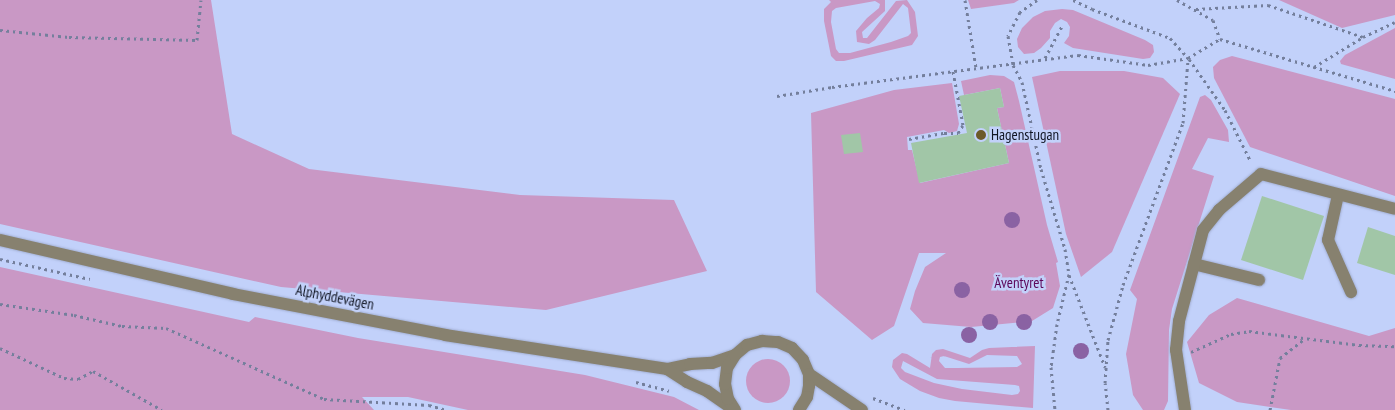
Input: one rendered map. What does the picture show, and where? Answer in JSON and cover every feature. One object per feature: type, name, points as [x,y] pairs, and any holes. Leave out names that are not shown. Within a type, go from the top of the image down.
[{"type":"street","points":[[1185,410],[1176,350],[1179,322],[1203,230],[1225,204],[1261,174],[1395,209]]},
{"type":"street","points":[[1338,195],[1328,240],[1351,292]]},
{"type":"street","name":"Alphyddevägen","points":[[0,240],[233,294],[446,335],[667,369],[690,364],[712,363],[735,355],[747,345],[762,340],[778,342],[792,348],[803,360],[808,374]]},
{"type":"street","points":[[1194,264],[1259,280]]},
{"type":"street","points":[[734,410],[728,399],[725,384],[727,368],[735,355]]},
{"type":"street","name":"Alphyddevägen","points":[[667,369],[687,382],[707,391],[734,410]]},
{"type":"street","points":[[808,374],[860,410]]},
{"type":"street","points":[[799,410],[807,397],[808,374]]},
{"type":"path","points":[[0,30],[69,37],[197,40],[201,0]]},
{"type":"path","points":[[965,0],[976,69]]},
{"type":"path","points":[[1037,0],[1020,12],[1008,36],[1013,65],[1022,82],[1041,169],[1065,249],[1069,274],[1106,370]]},
{"type":"path","points":[[1073,0],[1170,38],[1188,58],[1225,110],[1247,158],[1261,174]]},
{"type":"path","points":[[1177,0],[1213,20],[1220,39]]},
{"type":"path","points":[[1196,9],[1268,4],[1363,38]]},
{"type":"path","points":[[1314,68],[1363,38],[1395,22]]},
{"type":"path","points":[[1045,58],[1063,24]]},
{"type":"path","points":[[777,96],[1078,55],[1148,65],[1188,58],[1220,39],[1395,91]]},
{"type":"path","points":[[1108,410],[1106,370],[1108,340],[1123,285],[1182,124],[1188,58]]},
{"type":"path","points":[[909,139],[944,133],[958,134],[963,125],[953,71]]},
{"type":"path","points":[[1055,410],[1051,367],[1056,324],[1069,274]]},
{"type":"path","points":[[0,304],[74,315],[122,326],[166,328],[324,399],[429,405],[446,410]]},
{"type":"path","points":[[1176,350],[1194,352],[1232,334],[1248,331],[1304,339],[1395,346]]},
{"type":"path","points":[[1270,410],[1280,358],[1304,339]]},
{"type":"path","points":[[0,348],[64,378],[78,379],[93,371],[162,410]]},
{"type":"path","points":[[867,395],[905,410]]},
{"type":"green space","points":[[0,0],[211,0],[232,134],[309,169],[520,195],[674,200],[707,271],[546,310],[281,287],[0,224]]},
{"type":"green space","points":[[829,0],[885,0],[885,11],[862,32],[863,38],[867,38],[896,1],[907,0],[915,12],[918,36],[912,45],[844,61],[836,61],[831,56],[824,21],[824,9],[831,2]],"holes":[[[875,1],[880,4],[879,8],[856,31],[857,42],[869,44],[875,40],[903,4],[908,8],[911,33],[908,36],[891,42],[850,53],[839,53],[836,49],[831,22],[832,11],[836,8]]]},
{"type":"green space","points":[[968,0],[1019,0],[1014,3],[971,9]]},
{"type":"green space","points":[[1279,0],[1395,0],[1395,15],[1342,28]]},
{"type":"green space","points":[[1073,10],[1145,40],[1153,45],[1154,52],[1150,58],[1143,59],[1073,48],[1064,43],[1069,36],[1070,27],[1067,22],[1061,19],[1055,23],[1050,31],[1050,38],[1041,48],[1034,53],[1024,54],[1018,47],[1017,39],[1022,28],[1033,17],[1045,11]]},
{"type":"green space","points":[[1395,28],[1395,79],[1341,64],[1340,61],[1345,55]]},
{"type":"green space","points":[[1232,56],[1395,99],[1395,196],[1250,147],[1214,78],[1213,67],[1220,60]]},
{"type":"green space","points":[[1060,71],[1124,71],[1163,78],[1180,94],[1112,252],[1081,277],[1066,234],[1032,77]]},
{"type":"green space","name":"Äventyret","points":[[990,75],[1004,76],[1014,82],[1047,225],[1058,262],[1056,263],[1060,286],[1053,308],[1032,321],[971,327],[923,323],[910,309],[915,291],[925,267],[946,253],[919,253],[894,326],[872,340],[816,292],[811,113],[894,90],[952,83],[959,124],[957,131],[949,133],[944,130],[907,137],[908,150],[912,150],[920,183],[1009,163],[997,108],[1004,107],[1000,88],[964,95],[961,81]]},
{"type":"green space","points":[[1205,95],[1211,100],[1228,130],[1229,142],[1208,138],[1192,169],[1214,176],[1172,309],[1169,330],[1168,401],[1164,410],[1143,410],[1133,395],[1126,354],[1137,299],[1130,290],[1200,97]]},
{"type":"green space","points":[[0,267],[249,322],[255,317],[358,338],[585,375],[674,397],[699,410],[468,410],[408,397],[362,397],[374,410],[0,410]]},
{"type":"green space","points":[[1237,298],[1369,336],[1395,328],[1395,410],[1291,410],[1237,402],[1199,383],[1187,342],[1209,315]]},
{"type":"green space","points":[[1035,346],[1033,408],[939,398],[920,391],[900,379],[892,367],[893,360],[902,353],[930,368],[932,354],[936,350],[943,349],[970,358],[989,348]],"holes":[[[987,355],[1017,356],[1022,364],[1017,367],[945,368],[939,361],[940,357],[944,356],[969,364]],[[903,361],[937,379],[1015,385],[1019,386],[1020,391],[1018,394],[1012,395],[962,389],[934,383],[905,372],[901,368]]]},
{"type":"green space","points":[[772,359],[784,365],[789,372],[789,390],[784,397],[777,402],[764,403],[752,397],[747,390],[746,377],[752,365],[759,360]]},
{"type":"building","name":"Hagenstugan","points":[[1000,88],[1004,107],[997,108],[1009,163],[919,183],[911,143],[967,133],[959,96]]},
{"type":"building","points":[[860,133],[863,152],[844,154],[841,135]]},
{"type":"building","points":[[1262,196],[1324,216],[1303,280],[1241,260]]},
{"type":"building","points":[[1368,227],[1395,236],[1395,275],[1357,263]]},
{"type":"place","name":"Hagenstugan","points":[[981,135]]}]
